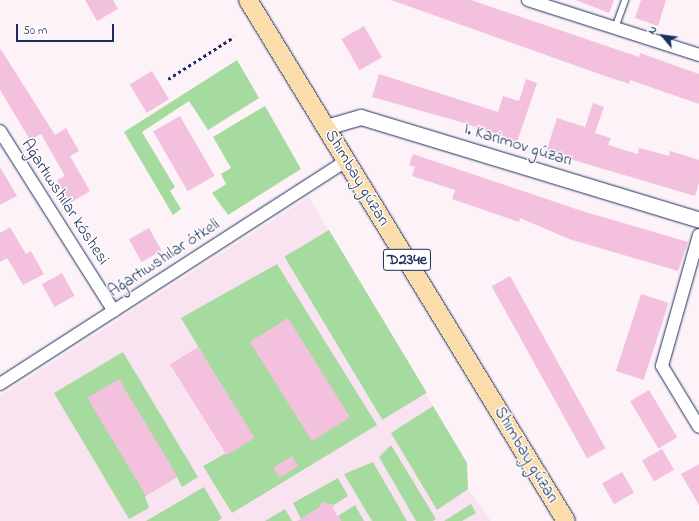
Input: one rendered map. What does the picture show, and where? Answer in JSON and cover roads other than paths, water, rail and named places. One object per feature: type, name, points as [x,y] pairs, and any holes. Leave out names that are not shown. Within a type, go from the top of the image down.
[{"type":"main road","name":"Shımbay gúzarı","points":[[248,0],[566,521]]},
{"type":"street","points":[[528,0],[699,55]]},
{"type":"street","name":"I. Karimov gúzarı","points":[[326,127],[361,117],[699,220]]},
{"type":"street","name":"Aǵartıwshılar kóshesi","points":[[0,131],[114,311]]},
{"type":"street","name":"Aǵartıwshılar ótkeli","points":[[0,384],[346,161]]},
{"type":"street","points":[[699,235],[662,366],[699,427]]},
{"type":"lane","points":[[615,28],[625,0]]}]
